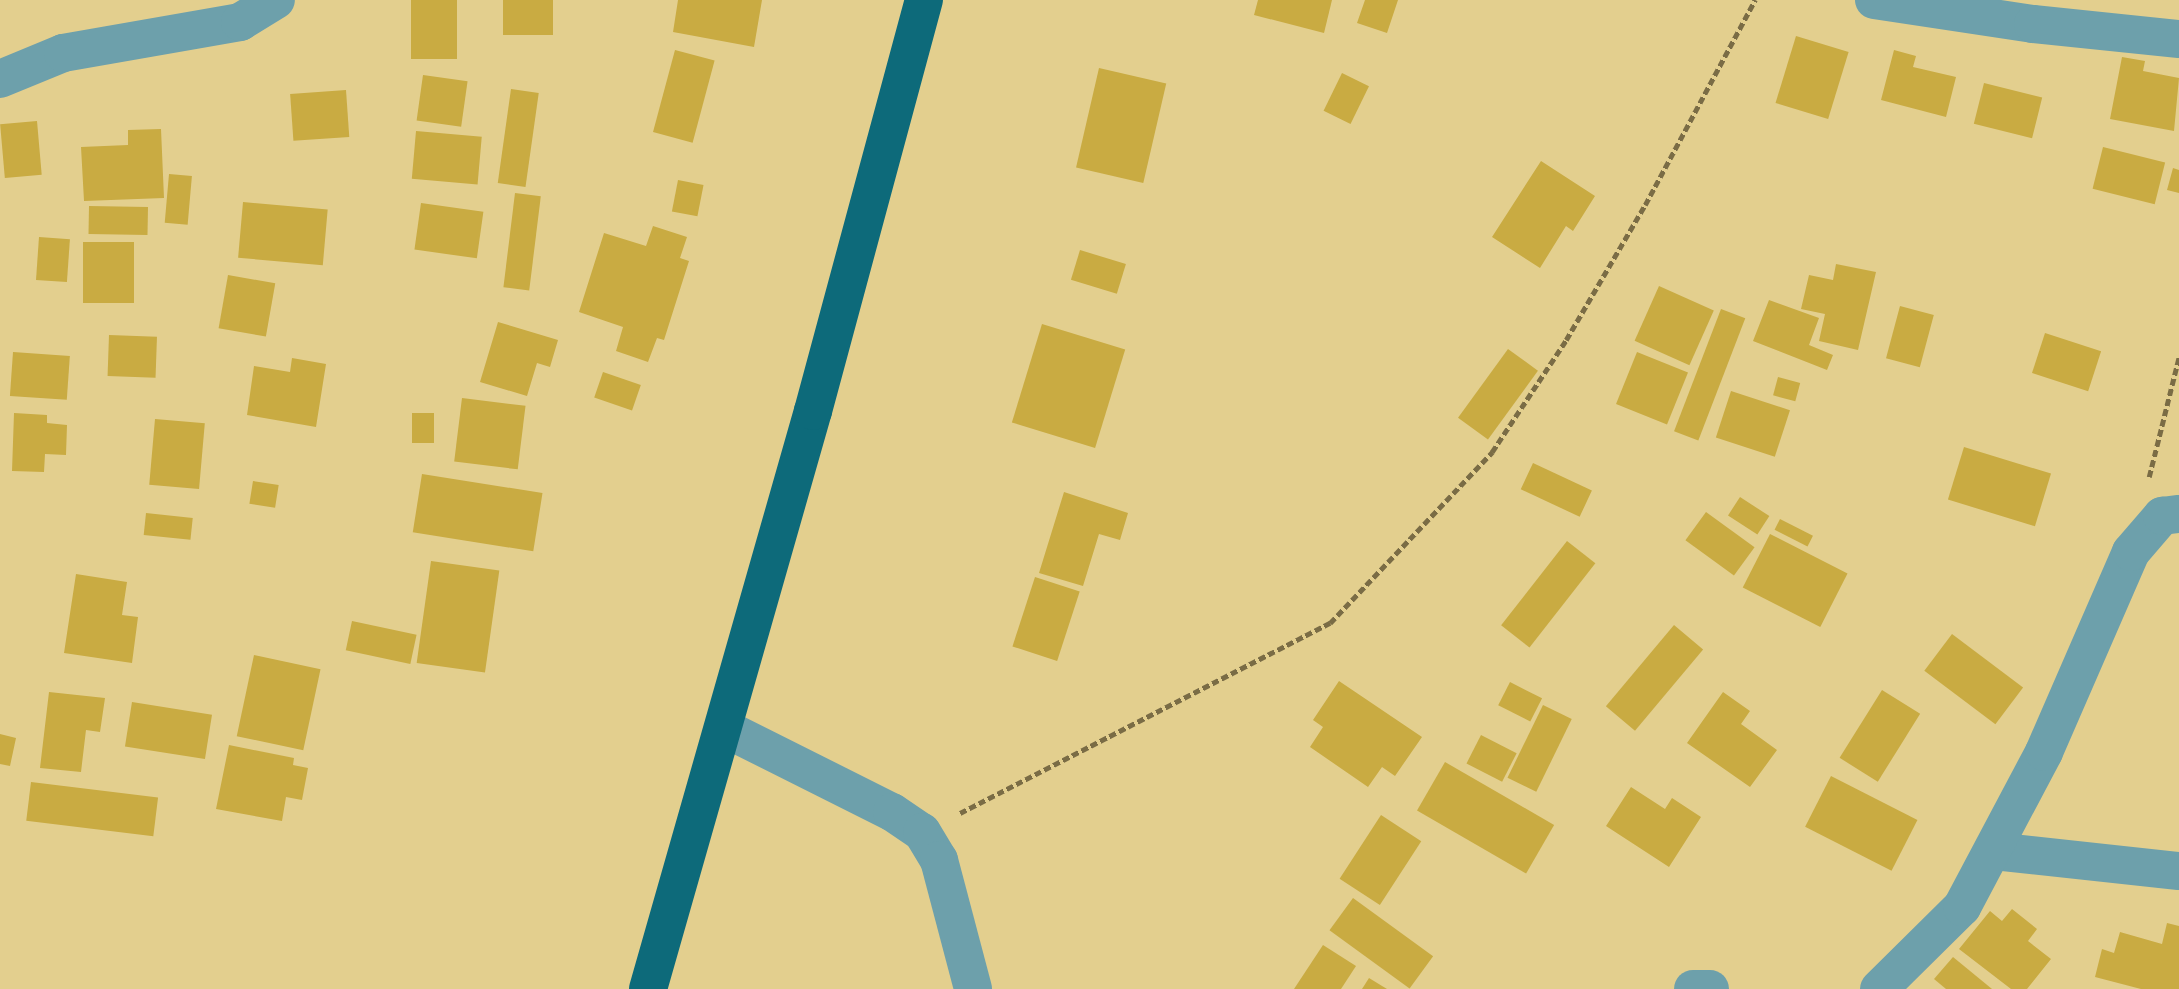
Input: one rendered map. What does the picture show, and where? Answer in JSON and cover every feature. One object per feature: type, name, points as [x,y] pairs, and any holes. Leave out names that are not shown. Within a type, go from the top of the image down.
[{"type":"highway","points":[[648,989],[724,728],[923,0]]},
{"type":"street","points":[[0,79],[63,53],[240,22],[276,0]]},
{"type":"street","points":[[1874,0],[2033,24],[2179,39]]},
{"type":"street","points":[[1879,989],[1962,907],[2044,752],[2131,552],[2162,516],[2179,514]]},
{"type":"street","points":[[724,728],[892,812],[922,832],[939,860],[963,984]]},
{"type":"street","points":[[1994,851],[2179,871]]},
{"type":"street","points":[[1693,989],[1710,989]]},
{"type":"path","points":[[922,832],[1330,623],[1492,452],[1566,340],[1638,217],[1755,0]]},
{"type":"path","points":[[2147,487],[2179,357]]},
{"type":"building","points":[[411,0],[457,0],[457,59],[411,59]]},
{"type":"building","points":[[503,0],[553,0],[553,35],[503,35]]},
{"type":"building","points":[[678,0],[762,0],[754,47],[673,32]]},
{"type":"building","points":[[1258,0],[1332,0],[1324,33],[1254,15]]},
{"type":"building","points":[[1365,0],[1398,0],[1387,33],[1357,23]]},
{"type":"building","points":[[1796,36],[1849,52],[1828,119],[1776,103]]},
{"type":"building","points":[[675,50],[715,61],[693,143],[653,132]]},
{"type":"building","points":[[1894,50],[1916,56],[1913,67],[1956,77],[1946,117],[1881,100]]},
{"type":"building","points":[[2122,57],[2145,61],[2143,71],[2179,78],[2174,131],[2110,119]]},
{"type":"building","points":[[1099,68],[1166,84],[1143,183],[1076,167]]},
{"type":"building","points":[[1342,73],[1369,86],[1351,124],[1324,111]]},
{"type":"building","points":[[423,75],[468,81],[461,127],[417,121]]},
{"type":"building","points":[[1984,83],[2042,98],[2032,138],[1974,124]]},
{"type":"building","points":[[511,89],[539,93],[526,187],[498,183]]},
{"type":"building","points":[[346,90],[349,137],[293,141],[290,94]]},
{"type":"building","points":[[37,121],[42,175],[5,178],[0,124]]},
{"type":"building","points":[[161,129],[164,198],[84,201],[81,147],[128,145],[128,130]]},
{"type":"building","points":[[416,131],[482,137],[478,185],[412,179]]},
{"type":"building","points":[[2103,147],[2165,162],[2155,204],[2093,189]]},
{"type":"building","points":[[1541,161],[1595,196],[1573,231],[1566,226],[1540,268],[1492,237]]},
{"type":"building","points":[[2173,168],[2179,170],[2179,193],[2167,190]]},
{"type":"building","points":[[169,174],[192,176],[188,225],[165,223]]},
{"type":"building","points":[[678,180],[704,185],[697,216],[672,211]]},
{"type":"building","points":[[515,193],[541,196],[529,290],[503,287]]},
{"type":"building","points":[[243,202],[328,209],[323,265],[238,258]]},
{"type":"building","points":[[421,203],[483,212],[477,258],[414,250]]},
{"type":"building","points":[[89,206],[148,207],[148,235],[89,234]]},
{"type":"building","points":[[653,226],[687,237],[680,258],[689,261],[664,340],[657,338],[648,362],[616,351],[623,327],[579,312],[604,233],[646,246]]},
{"type":"building","points":[[39,237],[70,239],[67,282],[36,280]]},
{"type":"building","points":[[83,242],[134,242],[134,303],[83,303]]},
{"type":"building","points":[[1080,250],[1126,264],[1117,294],[1071,280]]},
{"type":"building","points":[[1836,264],[1876,272],[1858,350],[1819,341],[1825,314],[1801,309],[1809,275],[1833,280]]},
{"type":"building","points":[[228,275],[275,283],[266,337],[219,328]]},
{"type":"building","points":[[1659,286],[1714,310],[1689,365],[1635,341]]},
{"type":"building","points":[[1769,300],[1819,318],[1809,345],[1833,355],[1827,370],[1753,341]]},
{"type":"building","points":[[1900,306],[1934,315],[1920,367],[1886,358]]},
{"type":"building","points":[[1721,309],[1745,318],[1698,441],[1674,431]]},
{"type":"building","points":[[498,322],[558,340],[550,367],[537,363],[527,396],[480,382]]},
{"type":"building","points":[[1042,324],[1125,349],[1095,448],[1012,422]]},
{"type":"building","points":[[2045,333],[2101,351],[2088,391],[2032,373]]},
{"type":"building","points":[[109,335],[157,337],[156,378],[108,376]]},
{"type":"building","points":[[1508,349],[1538,371],[1488,440],[1458,418]]},
{"type":"building","points":[[13,352],[70,356],[67,400],[10,396]]},
{"type":"building","points":[[1637,352],[1688,373],[1667,425],[1616,404]]},
{"type":"building","points":[[292,358],[326,364],[316,427],[247,415],[254,366],[290,372]]},
{"type":"building","points":[[603,372],[641,385],[632,411],[594,398]]},
{"type":"building","points":[[1778,377],[1800,383],[1795,401],[1773,395]]},
{"type":"building","points":[[1731,391],[1790,410],[1775,457],[1716,438]]},
{"type":"building","points":[[462,398],[526,406],[518,469],[454,462]]},
{"type":"building","points":[[14,413],[47,415],[47,423],[67,425],[66,455],[45,454],[44,472],[12,471]]},
{"type":"building","points":[[412,413],[434,413],[434,443],[412,443]]},
{"type":"building","points":[[155,419],[205,423],[199,489],[149,485]]},
{"type":"building","points":[[1964,447],[2051,474],[2035,526],[1948,500]]},
{"type":"building","points":[[1533,463],[1592,490],[1580,517],[1521,489]]},
{"type":"building","points":[[422,474],[542,493],[533,551],[413,532]]},
{"type":"building","points":[[253,481],[279,485],[275,508],[249,504]]},
{"type":"building","points":[[1064,492],[1128,513],[1120,540],[1099,534],[1083,586],[1039,573]]},
{"type":"building","points":[[1740,497],[1769,516],[1757,535],[1728,515]]},
{"type":"building","points":[[1706,512],[1755,547],[1734,576],[1685,540]]},
{"type":"building","points":[[146,513],[193,518],[190,540],[144,535]]},
{"type":"building","points":[[1780,519],[1813,536],[1808,546],[1775,530]]},
{"type":"building","points":[[1770,534],[1848,573],[1820,627],[1743,587]]},
{"type":"building","points":[[1567,541],[1595,563],[1529,647],[1501,625]]},
{"type":"building","points":[[431,561],[499,571],[485,673],[417,663]]},
{"type":"building","points":[[76,574],[127,582],[122,615],[138,617],[132,663],[64,653]]},
{"type":"building","points":[[1035,577],[1080,592],[1057,661],[1012,646]]},
{"type":"building","points":[[352,621],[417,635],[410,664],[346,650]]},
{"type":"building","points":[[1674,625],[1703,649],[1635,731],[1606,706]]},
{"type":"building","points":[[1952,634],[2023,688],[1995,724],[1924,671]]},
{"type":"building","points":[[254,655],[321,669],[303,750],[237,736]]},
{"type":"building","points":[[1339,681],[1422,737],[1395,776],[1382,767],[1368,787],[1310,747],[1323,727],[1313,720]]},
{"type":"building","points":[[1510,682],[1542,698],[1530,722],[1498,705]]},
{"type":"building","points":[[1882,690],[1920,714],[1878,782],[1840,758]]},
{"type":"building","points":[[49,692],[105,698],[100,732],[86,730],[81,772],[40,768]]},
{"type":"building","points":[[1723,692],[1750,711],[1741,724],[1777,750],[1750,787],[1687,743]]},
{"type":"building","points":[[132,702],[212,715],[205,759],[125,746]]},
{"type":"building","points":[[1543,705],[1572,719],[1536,792],[1507,778]]},
{"type":"building","points":[[0,734],[16,738],[10,766],[0,764]]},
{"type":"building","points":[[1481,735],[1517,753],[1502,782],[1466,764]]},
{"type":"building","points":[[229,745],[294,758],[293,765],[308,768],[302,800],[286,797],[282,821],[216,809]]},
{"type":"building","points":[[1445,762],[1554,825],[1526,873],[1417,810]]},
{"type":"building","points":[[1831,776],[1917,820],[1892,871],[1805,827]]},
{"type":"building","points":[[31,782],[158,798],[153,836],[26,821]]},
{"type":"building","points":[[1631,787],[1665,809],[1672,798],[1701,817],[1669,867],[1606,826]]},
{"type":"building","points":[[1381,815],[1421,841],[1380,905],[1340,879]]},
{"type":"building","points":[[1353,898],[1433,956],[1410,989],[1329,930]]},
{"type":"building","points":[[2012,909],[2037,929],[2028,941],[2051,959],[2027,989],[2011,989],[1959,949],[1990,911],[2002,921]]},
{"type":"building","points":[[2167,923],[2179,926],[2179,989],[2141,989],[2095,977],[2102,949],[2114,953],[2120,932],[2162,944]]},
{"type":"building","points":[[1323,945],[1356,966],[1341,989],[1294,989]]},
{"type":"building","points":[[1953,957],[1992,989],[1946,989],[1934,979]]},
{"type":"building","points":[[1369,978],[1387,989],[1362,989]]}]
